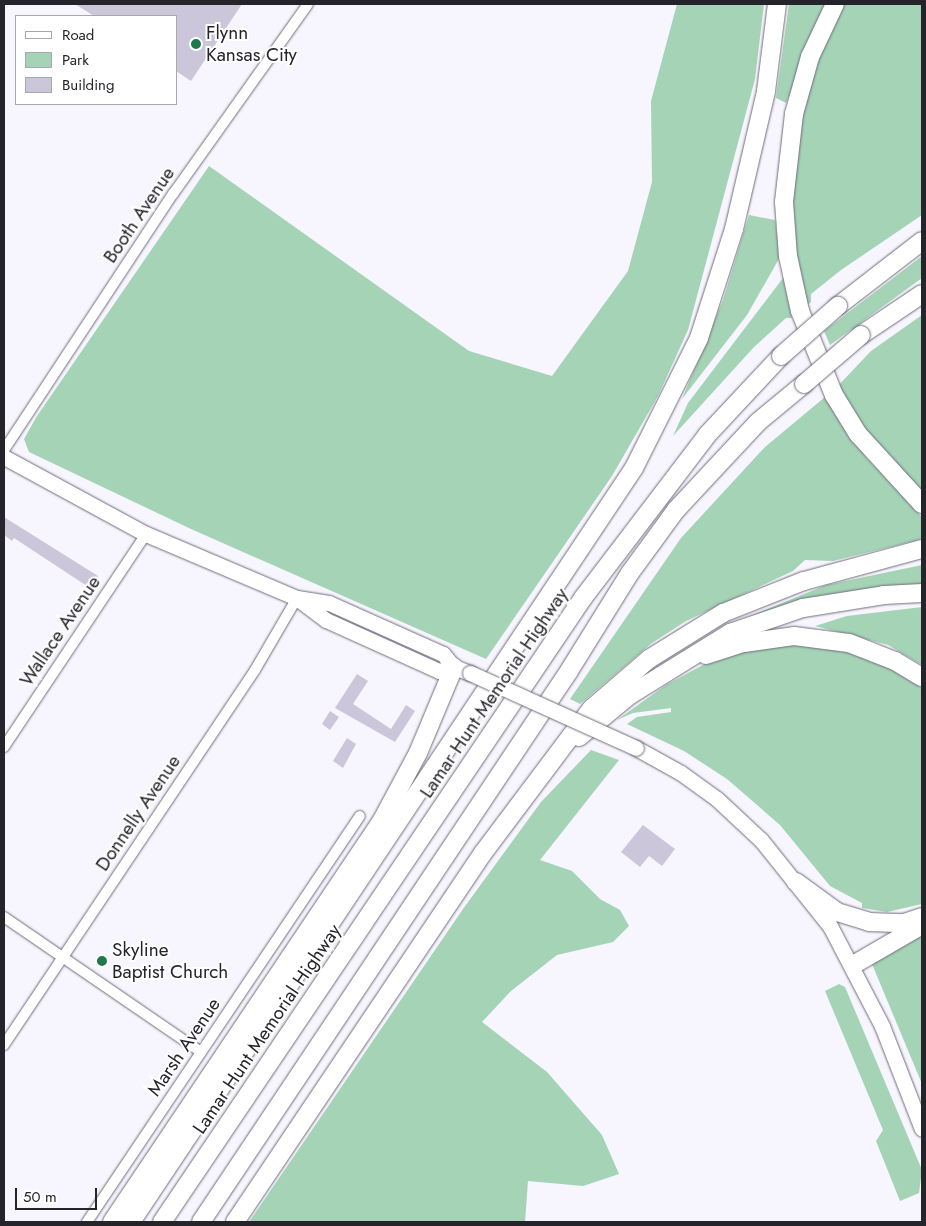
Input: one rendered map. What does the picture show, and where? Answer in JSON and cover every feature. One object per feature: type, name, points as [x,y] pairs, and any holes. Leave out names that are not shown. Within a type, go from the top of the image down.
[{"type":"highway","points":[[130,1222],[634,468],[699,338],[734,229],[766,91],[777,4]]},
{"type":"highway","points":[[834,4],[810,57],[794,114],[784,202],[788,256],[800,311],[834,395],[858,434],[922,504]]},
{"type":"highway","name":"Lamar Hunt Memorial Highway","points":[[162,1222],[583,598],[707,435],[781,356],[838,306],[922,241]]},
{"type":"highway","points":[[201,1222],[569,671],[630,573],[676,510],[758,422],[861,335],[922,294]]},
{"type":"highway","points":[[234,1222],[516,806],[592,708],[649,658],[687,633],[756,597],[919,550]]},
{"type":"highway","points":[[516,806],[576,739],[630,695],[730,633],[803,608],[848,599],[922,593]]},
{"type":"highway","points":[[682,662],[744,643],[794,636],[849,643],[895,660],[922,678]]},
{"type":"highway","points":[[112,1222],[381,822],[462,670]]},
{"type":"highway","points":[[796,882],[837,912],[869,922],[904,924],[922,917]]},
{"type":"highway","points":[[853,965],[922,925]]},
{"type":"main road","points":[[4,457],[146,534],[297,598],[329,603],[443,654],[462,670],[636,748],[681,773],[717,799],[761,840],[830,926],[853,965],[882,1026],[922,1129]]},
{"type":"street","name":"Booth Avenue","points":[[4,450],[173,194],[308,4]]},
{"type":"street","name":"Wallace Avenue","points":[[4,747],[146,534]]},
{"type":"street","name":"Donnelly Avenue","points":[[4,1045],[255,670],[297,598]]},
{"type":"street","name":"Marsh Avenue","points":[[86,1222],[360,816]]},
{"type":"street","points":[[4,917],[201,1052]]},
{"type":"green space","points":[[677,4],[764,4],[755,79],[688,330],[658,396],[612,476],[486,659],[191,529],[29,452],[24,439],[37,416],[209,166],[469,351],[552,376],[628,271],[652,182],[651,101]]},
{"type":"green space","points":[[789,4],[828,4],[786,103],[776,98]]},
{"type":"green space","points":[[843,4],[922,4],[922,215],[841,270],[811,294],[811,302],[803,309],[794,264],[791,162],[809,78]]},
{"type":"green space","points":[[749,215],[775,220],[780,257],[747,315],[682,399],[723,300]]},
{"type":"green space","points":[[922,256],[922,278],[830,345],[824,331]]},
{"type":"green space","points":[[783,278],[792,318],[786,318],[754,347],[673,436],[688,403]]},
{"type":"green space","points":[[922,315],[922,496],[893,469],[836,388],[871,351]]},
{"type":"green space","points":[[825,397],[866,457],[922,517],[922,539],[833,561],[805,560],[793,571],[686,621],[652,643],[580,704],[570,699],[681,538],[765,447]]},
{"type":"green space","points":[[922,565],[922,591],[724,627],[826,585]]},
{"type":"green space","points":[[922,607],[922,665],[888,645],[815,626],[847,616]]},
{"type":"green space","points":[[797,644],[845,651],[890,666],[922,688],[922,904],[887,912],[862,908],[862,903],[830,886],[780,825],[727,779],[684,751],[627,724],[637,717],[671,712],[671,708],[633,713],[617,720],[666,685],[712,660],[756,648]]},
{"type":"green space","points":[[591,750],[619,760],[540,860],[572,871],[600,899],[620,910],[629,926],[613,942],[557,955],[511,991],[482,1022],[547,1072],[602,1135],[619,1174],[583,1186],[528,1181],[525,1222],[249,1222],[463,909],[541,802]]},
{"type":"green space","points":[[922,933],[922,1084],[872,964]]},
{"type":"green space","points":[[839,984],[845,987],[922,1170],[919,1193],[900,1201],[876,1141],[883,1130],[825,991]]},
{"type":"building","name":"Flynn Kansas City","points":[[75,4],[242,4],[191,81],[178,72],[178,15],[92,15]]},
{"type":"building","points":[[4,517],[98,576],[90,588],[14,538],[12,541],[4,535]]},
{"type":"building","points":[[357,674],[368,681],[353,704],[391,729],[406,705],[415,711],[395,742],[335,708]]},
{"type":"building","points":[[330,711],[339,717],[330,730],[322,724]]},
{"type":"building","points":[[347,738],[356,744],[343,768],[333,761]]},
{"type":"building","points":[[643,825],[675,849],[662,866],[649,856],[640,867],[621,852]]},
{"type":"place","name":"Flynn Kansas City","points":[[196,44]]},
{"type":"place","name":"Skyline Baptist Church","points":[[102,961]]}]
